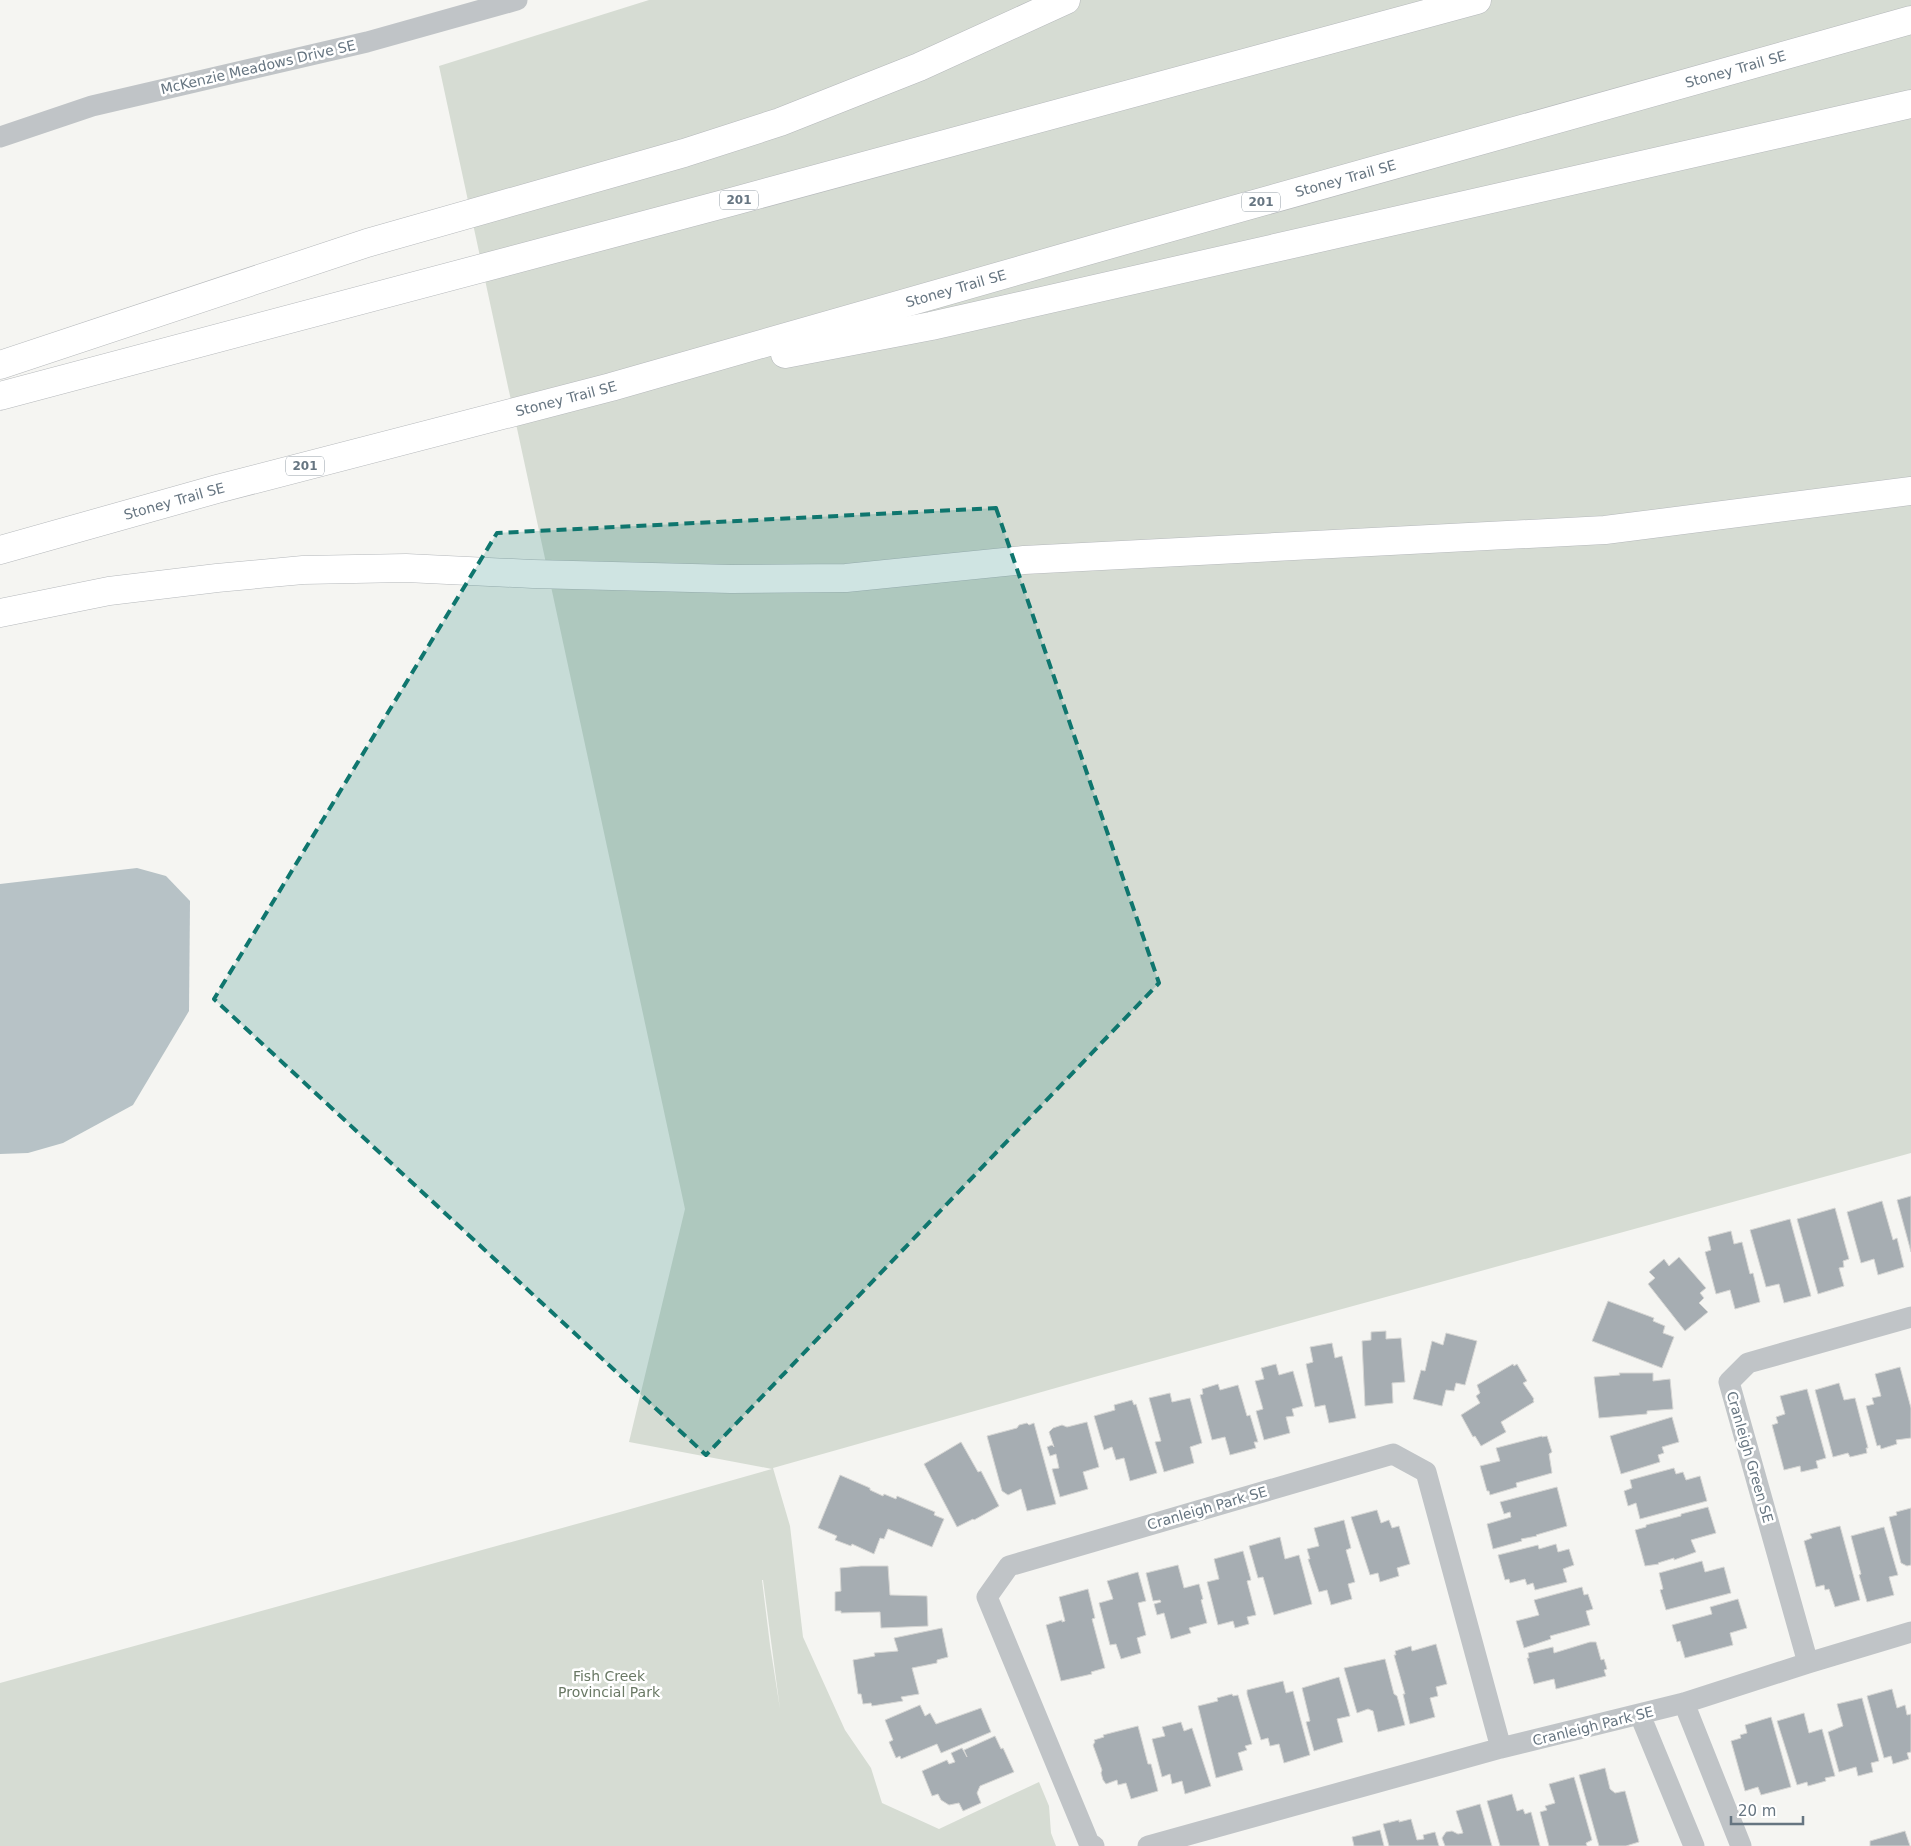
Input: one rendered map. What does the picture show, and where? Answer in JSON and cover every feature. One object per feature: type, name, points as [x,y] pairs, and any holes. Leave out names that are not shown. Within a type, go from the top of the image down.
[{"type":"highway","points":[[0,364],[367,243],[684,153],[780,122],[919,67],[1066,0]]},
{"type":"highway","name":"201","points":[[0,396],[1477,0]]},
{"type":"highway","name":"Stoney Trail SE","points":[[0,550],[217,489],[611,387],[1115,243],[1911,20]]},
{"type":"highway","points":[[611,387],[931,326],[1911,104]]},
{"type":"highway","points":[[0,613],[108,591],[303,570],[406,568],[681,578],[846,578],[1024,560],[1605,530],[1911,491]]},
{"type":"street","name":"McKenzie Meadows Drive SE","points":[[0,137],[92,106],[366,42],[517,0]]},
{"type":"street","name":"Cranleigh Green SE","points":[[1808,1663],[1729,1382],[1748,1363],[1911,1317]]},
{"type":"street","name":"Cranleigh Park SE","points":[[1094,1846],[1089,1844],[986,1597],[1008,1566],[1392,1454],[1426,1472],[1501,1748]]},
{"type":"street","points":[[1741,1846],[1684,1703],[1911,1632]]},
{"type":"street","name":"Cranleigh Park SE","points":[[1148,1846],[1501,1748],[1684,1703]]},
{"type":"street","points":[[1640,1715],[1694,1846]]},
{"type":"highlighted area","points":[[996,508],[1159,983],[706,1455],[214,999],[497,533]]},
{"type":"green space","name":"Fish Creek Provincial Park","points":[[649,0],[1911,0],[1911,1153],[1098,1376],[773,1468],[790,1526],[803,1637],[845,1730],[871,1768],[882,1803],[939,1829],[1039,1782],[1049,1806],[1051,1833],[1056,1846],[0,1846],[0,1683],[772,1469],[629,1442],[685,1209],[439,66]],"holes":[[[763,1580],[780,1709],[770,1645]]]},
{"type":"shaded area","points":[[137,868],[166,876],[190,901],[189,1011],[133,1105],[63,1143],[28,1153],[0,1154],[0,884]]},
{"type":"building","points":[[1911,1196],[1911,1252],[1897,1200]]},
{"type":"building","points":[[1882,1201],[1893,1240],[1897,1238],[1904,1267],[1878,1275],[1874,1259],[1861,1263],[1847,1212]]},
{"type":"building","points":[[1835,1208],[1849,1259],[1843,1261],[1844,1267],[1839,1268],[1844,1286],[1818,1294],[1797,1219]]},
{"type":"building","points":[[1790,1219],[1811,1296],[1784,1303],[1779,1284],[1766,1287],[1750,1230]]},
{"type":"building","points":[[1731,1231],[1734,1244],[1742,1242],[1750,1274],[1753,1273],[1760,1302],[1735,1309],[1730,1290],[1716,1294],[1705,1252],[1711,1250],[1708,1237]]},
{"type":"building","points":[[1679,1257],[1706,1288],[1700,1293],[1704,1298],[1699,1303],[1708,1312],[1685,1331],[1648,1284],[1655,1278],[1649,1272],[1664,1259],[1669,1266]]},
{"type":"building","points":[[1608,1301],[1654,1318],[1653,1321],[1665,1326],[1663,1333],[1674,1337],[1662,1368],[1592,1341]]},
{"type":"building","points":[[1386,1331],[1386,1339],[1401,1338],[1405,1382],[1392,1383],[1393,1403],[1365,1406],[1362,1341],[1371,1340],[1371,1332]]},
{"type":"building","points":[[1446,1333],[1477,1341],[1465,1385],[1456,1383],[1454,1391],[1446,1390],[1442,1406],[1413,1399],[1421,1370],[1425,1371],[1432,1341],[1443,1345]]},
{"type":"building","points":[[1332,1343],[1335,1358],[1342,1356],[1356,1418],[1329,1423],[1325,1405],[1315,1407],[1306,1364],[1313,1362],[1310,1347]]},
{"type":"building","points":[[1276,1364],[1279,1375],[1293,1371],[1303,1406],[1292,1409],[1294,1416],[1286,1417],[1290,1433],[1264,1440],[1256,1411],[1263,1409],[1255,1381],[1264,1379],[1261,1368]]},
{"type":"building","points":[[1513,1364],[1514,1366],[1517,1364],[1527,1381],[1523,1383],[1534,1399],[1534,1402],[1501,1422],[1506,1432],[1481,1446],[1475,1436],[1473,1437],[1461,1415],[1480,1403],[1476,1396],[1480,1393],[1477,1385]]},
{"type":"building","points":[[1900,1367],[1911,1408],[1911,1438],[1896,1440],[1897,1444],[1881,1449],[1880,1445],[1877,1446],[1866,1406],[1874,1404],[1872,1398],[1881,1396],[1875,1374]]},
{"type":"building","points":[[1619,1373],[1653,1373],[1653,1381],[1670,1379],[1673,1409],[1647,1411],[1647,1414],[1599,1418],[1594,1377],[1620,1375]]},
{"type":"building","points":[[1839,1383],[1844,1400],[1855,1398],[1868,1448],[1866,1448],[1867,1453],[1850,1457],[1848,1453],[1833,1457],[1815,1390]]},
{"type":"building","points":[[1218,1384],[1220,1390],[1238,1385],[1247,1416],[1250,1415],[1258,1442],[1254,1442],[1256,1448],[1230,1455],[1225,1437],[1212,1440],[1200,1395],[1203,1394],[1202,1389]]},
{"type":"building","points":[[1807,1389],[1826,1458],[1816,1461],[1818,1468],[1801,1472],[1800,1466],[1784,1470],[1772,1425],[1778,1423],[1776,1417],[1785,1414],[1780,1396]]},
{"type":"building","points":[[1170,1393],[1172,1402],[1190,1398],[1202,1443],[1190,1447],[1194,1463],[1164,1472],[1155,1442],[1161,1441],[1149,1398]]},
{"type":"building","points":[[1132,1400],[1134,1405],[1136,1404],[1157,1473],[1130,1481],[1124,1458],[1116,1460],[1112,1447],[1104,1450],[1094,1416],[1115,1410],[1114,1405]]},
{"type":"building","points":[[1672,1417],[1679,1442],[1662,1447],[1664,1453],[1658,1455],[1660,1462],[1621,1474],[1610,1436]]},
{"type":"building","points":[[1087,1422],[1099,1467],[1083,1472],[1088,1489],[1060,1497],[1052,1469],[1059,1468],[1056,1454],[1050,1456],[1047,1447],[1052,1445],[1054,1447],[1049,1432],[1053,1428],[1062,1425],[1067,1427]]},
{"type":"building","points":[[1027,1423],[1029,1425],[1034,1423],[1056,1504],[1027,1511],[1021,1489],[1008,1495],[1002,1491],[987,1436],[1017,1428],[1019,1425]]},
{"type":"building","points":[[1547,1436],[1552,1452],[1549,1454],[1552,1473],[1516,1483],[1517,1487],[1490,1495],[1489,1491],[1487,1491],[1480,1466],[1500,1461],[1496,1448]]},
{"type":"building","points":[[961,1442],[978,1472],[981,1471],[999,1506],[957,1527],[924,1464]]},
{"type":"building","points":[[1674,1468],[1676,1474],[1683,1472],[1686,1480],[1700,1476],[1707,1501],[1640,1519],[1636,1503],[1628,1506],[1624,1491],[1632,1488],[1630,1480]]},
{"type":"building","points":[[840,1475],[883,1496],[884,1494],[896,1499],[897,1496],[935,1512],[934,1515],[944,1519],[932,1547],[888,1529],[884,1539],[880,1538],[874,1554],[852,1544],[851,1546],[835,1540],[837,1536],[818,1528]]},
{"type":"building","points":[[1557,1487],[1567,1526],[1493,1549],[1487,1524],[1511,1517],[1510,1512],[1504,1514],[1500,1502]]},
{"type":"building","points":[[1708,1507],[1716,1533],[1691,1540],[1696,1552],[1674,1560],[1674,1558],[1659,1564],[1645,1566],[1635,1530]]},
{"type":"building","points":[[1911,1508],[1911,1565],[1907,1566],[1901,1563],[1889,1517],[1897,1515],[1896,1512]]},
{"type":"building","points":[[1377,1510],[1381,1523],[1389,1520],[1392,1528],[1399,1526],[1410,1564],[1397,1568],[1399,1576],[1380,1582],[1378,1573],[1370,1575],[1351,1517]]},
{"type":"building","points":[[1344,1520],[1351,1548],[1346,1550],[1355,1582],[1348,1584],[1352,1599],[1331,1605],[1327,1590],[1319,1592],[1308,1559],[1310,1559],[1307,1549],[1319,1546],[1314,1528]]},
{"type":"building","points":[[1840,1526],[1860,1600],[1835,1607],[1829,1589],[1825,1590],[1824,1585],[1816,1587],[1804,1541],[1812,1538],[1810,1534]]},
{"type":"building","points":[[1884,1527],[1898,1575],[1889,1577],[1894,1595],[1867,1602],[1851,1536]]},
{"type":"building","points":[[1280,1537],[1285,1559],[1299,1555],[1312,1604],[1274,1615],[1263,1577],[1258,1578],[1249,1546]]},
{"type":"building","points":[[1556,1544],[1558,1552],[1569,1549],[1574,1565],[1563,1569],[1567,1582],[1535,1590],[1533,1583],[1527,1585],[1525,1579],[1510,1583],[1509,1579],[1505,1580],[1498,1555],[1538,1545],[1539,1549]]},
{"type":"building","points":[[1243,1551],[1251,1580],[1247,1581],[1256,1615],[1247,1617],[1249,1624],[1235,1628],[1233,1621],[1218,1625],[1207,1582],[1219,1579],[1214,1559]]},
{"type":"building","points":[[1702,1561],[1705,1572],[1724,1567],[1731,1593],[1666,1610],[1660,1590],[1663,1589],[1659,1573]]},
{"type":"building","points":[[1178,1565],[1184,1588],[1199,1584],[1207,1623],[1189,1628],[1191,1633],[1171,1639],[1164,1613],[1157,1615],[1154,1604],[1161,1602],[1160,1600],[1153,1601],[1146,1573]]},
{"type":"building","points":[[888,1566],[890,1595],[927,1596],[928,1626],[881,1628],[880,1612],[841,1613],[841,1611],[835,1611],[835,1592],[841,1591],[840,1568]]},
{"type":"building","points":[[1138,1572],[1146,1601],[1138,1603],[1146,1635],[1137,1638],[1141,1653],[1121,1659],[1116,1644],[1110,1645],[1099,1603],[1113,1599],[1107,1581]]},
{"type":"building","points":[[1582,1587],[1584,1595],[1588,1594],[1593,1609],[1586,1611],[1590,1625],[1550,1636],[1551,1639],[1524,1648],[1516,1621],[1539,1615],[1534,1600]]},
{"type":"building","points":[[1088,1589],[1095,1618],[1092,1619],[1105,1668],[1091,1672],[1092,1674],[1061,1681],[1046,1625],[1062,1620],[1062,1622],[1065,1621],[1059,1597]]},
{"type":"building","points":[[1738,1599],[1747,1628],[1730,1633],[1733,1645],[1685,1658],[1680,1641],[1677,1642],[1672,1625],[1712,1614],[1710,1607]]},
{"type":"building","points":[[942,1628],[948,1657],[937,1660],[937,1663],[912,1668],[919,1694],[901,1697],[903,1701],[872,1706],[871,1703],[863,1704],[861,1694],[858,1694],[853,1660],[875,1656],[874,1653],[898,1651],[894,1638]]},
{"type":"building","points":[[1590,1642],[1596,1642],[1601,1660],[1604,1659],[1607,1669],[1604,1670],[1606,1676],[1556,1689],[1554,1679],[1534,1684],[1527,1658],[1529,1658],[1528,1653],[1553,1647],[1554,1653]]},
{"type":"building","points":[[1436,1644],[1447,1684],[1436,1687],[1438,1696],[1430,1698],[1435,1717],[1410,1724],[1403,1694],[1405,1694],[1394,1655],[1396,1655],[1395,1651],[1411,1646],[1412,1651]]},
{"type":"building","points":[[1385,1659],[1394,1694],[1397,1696],[1405,1725],[1378,1732],[1373,1711],[1368,1709],[1357,1713],[1344,1668]]},
{"type":"building","points":[[1339,1677],[1350,1716],[1337,1719],[1343,1742],[1314,1751],[1306,1722],[1310,1721],[1302,1688]]},
{"type":"building","points":[[1283,1681],[1286,1693],[1293,1691],[1310,1755],[1284,1763],[1279,1744],[1270,1746],[1268,1738],[1261,1740],[1247,1694],[1247,1690]]},
{"type":"building","points":[[1892,1689],[1897,1708],[1905,1705],[1907,1715],[1911,1714],[1911,1752],[1907,1753],[1909,1759],[1893,1764],[1891,1756],[1884,1758],[1867,1696]]},
{"type":"building","points":[[1232,1694],[1233,1696],[1238,1695],[1252,1744],[1245,1746],[1247,1750],[1238,1753],[1243,1770],[1216,1778],[1198,1706],[1218,1701],[1217,1698]]},
{"type":"building","points":[[1862,1698],[1879,1761],[1871,1763],[1873,1772],[1858,1776],[1856,1767],[1839,1772],[1828,1732],[1843,1726],[1837,1704]]},
{"type":"building","points":[[920,1705],[925,1716],[930,1713],[936,1724],[981,1708],[991,1732],[941,1753],[937,1744],[901,1759],[900,1756],[896,1758],[889,1742],[893,1740],[885,1720]]},
{"type":"building","points":[[1804,1713],[1809,1733],[1822,1729],[1835,1776],[1825,1778],[1826,1781],[1808,1786],[1807,1782],[1797,1785],[1777,1721]]},
{"type":"building","points":[[1771,1717],[1791,1787],[1761,1795],[1758,1787],[1745,1791],[1731,1741],[1741,1738],[1740,1735],[1747,1733],[1745,1725]]},
{"type":"building","points":[[1181,1722],[1184,1731],[1192,1728],[1211,1786],[1185,1794],[1182,1781],[1172,1784],[1170,1774],[1162,1777],[1152,1739],[1165,1736],[1162,1727]]},
{"type":"building","points":[[1138,1726],[1148,1764],[1151,1764],[1158,1791],[1131,1799],[1126,1783],[1118,1785],[1117,1780],[1106,1784],[1103,1780],[1102,1770],[1093,1745],[1094,1740],[1104,1737],[1103,1735]]},
{"type":"building","points":[[995,1736],[1014,1772],[980,1786],[977,1793],[981,1803],[963,1811],[959,1803],[949,1805],[941,1800],[938,1794],[932,1796],[922,1771],[947,1760],[949,1764],[955,1762],[951,1753],[962,1748],[967,1757],[964,1750]]},
{"type":"building","points":[[1605,1768],[1610,1789],[1615,1793],[1625,1791],[1639,1842],[1626,1846],[1599,1846],[1579,1775]]},
{"type":"building","points":[[1574,1777],[1592,1840],[1586,1843],[1587,1846],[1549,1846],[1540,1812],[1547,1810],[1545,1806],[1555,1803],[1549,1784]]},
{"type":"building","points":[[1512,1794],[1517,1811],[1523,1809],[1525,1814],[1531,1812],[1540,1846],[1500,1846],[1487,1801]]},
{"type":"building","points":[[1480,1804],[1492,1846],[1445,1846],[1442,1838],[1446,1832],[1463,1833],[1456,1811]]},
{"type":"building","points":[[1411,1819],[1417,1840],[1424,1839],[1423,1835],[1435,1832],[1439,1846],[1389,1846],[1383,1824]]},
{"type":"building","points":[[1380,1830],[1384,1846],[1354,1846],[1352,1837]]},
{"type":"building","points":[[1905,1831],[1910,1846],[1870,1846],[1870,1841]]}]
